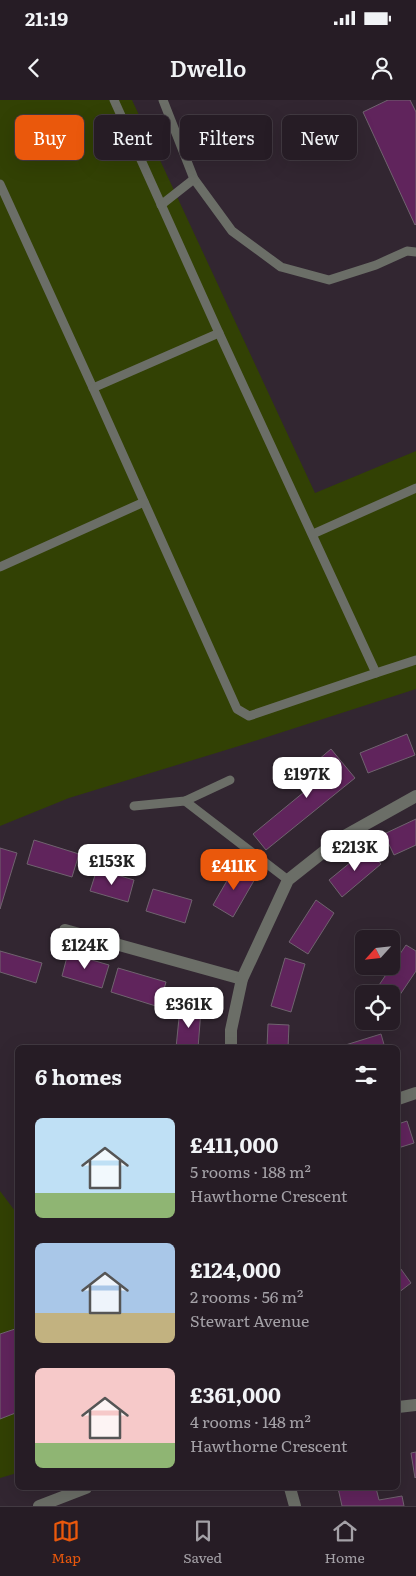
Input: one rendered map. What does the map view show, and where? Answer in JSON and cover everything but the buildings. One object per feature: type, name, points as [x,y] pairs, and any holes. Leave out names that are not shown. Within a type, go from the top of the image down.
[{"type":"street","points":[[231,1045],[231,1030],[242,979],[288,880],[341,838],[416,796]]},
{"type":"street","points":[[65,930],[242,979]]},
{"type":"street","points":[[400,1098],[416,1094]]},
{"type":"street","points":[[400,1407],[416,1405]]},
{"type":"street","points":[[39,1506],[81,1490]]},
{"type":"street","points":[[291,1490],[295,1506]]},
{"type":"lane","points":[[114,100],[376,673]]},
{"type":"lane","points":[[163,100],[194,179],[232,231],[281,267],[329,280],[376,265],[407,250],[416,252]]},
{"type":"lane","points":[[161,205],[194,179]]},
{"type":"lane","points":[[0,184],[237,709],[249,716],[416,660]]},
{"type":"lane","points":[[93,388],[219,333]]},
{"type":"lane","points":[[313,534],[416,488]]},
{"type":"lane","points":[[0,567],[144,502]]},
{"type":"lane","points":[[134,806],[185,801],[230,780]]},
{"type":"lane","points":[[185,801],[288,880]]},
{"type":"green space","points":[[0,100],[132,100],[139,115],[94,115],[94,160],[160,160],[315,493],[416,451],[416,689],[69,798],[0,826]]},
{"type":"green space","points":[[0,1191],[15,1211],[15,1474],[0,1478]]}]
